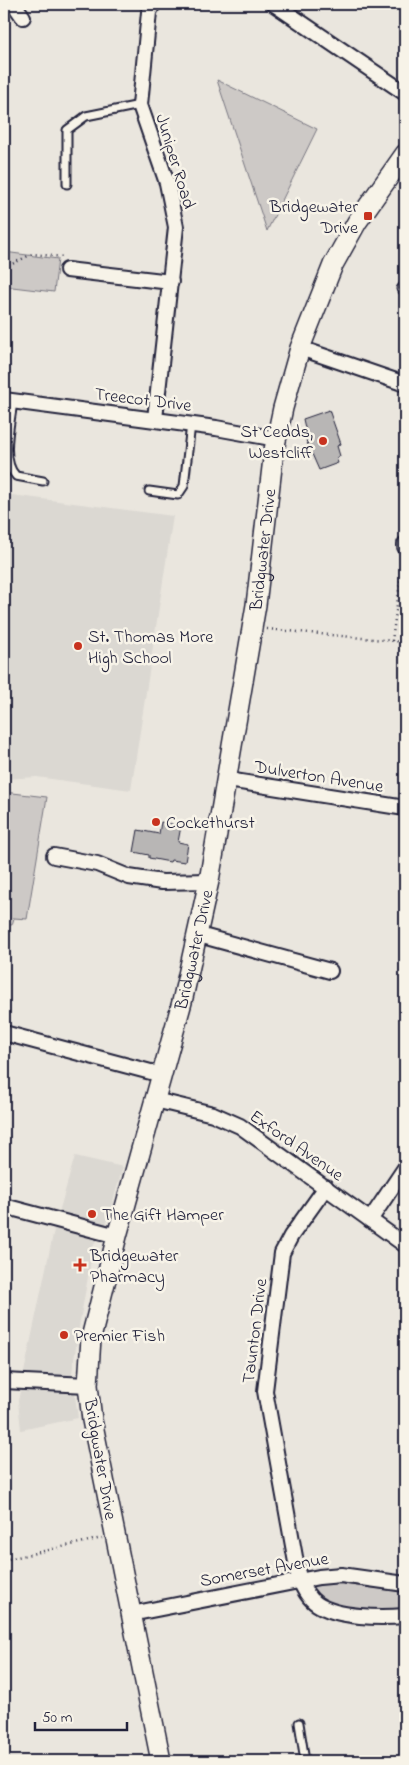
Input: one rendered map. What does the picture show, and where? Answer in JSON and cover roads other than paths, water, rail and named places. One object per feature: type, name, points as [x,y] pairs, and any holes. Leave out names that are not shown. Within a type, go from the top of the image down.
[{"type":"street","points":[[14,4],[23,17]]},
{"type":"street","name":"Juniper Road","points":[[153,4],[149,12],[140,105],[167,183],[176,227],[155,419]]},
{"type":"street","points":[[274,4],[405,93]]},
{"type":"street","name":"Bridgwater Drive","points":[[160,1761],[92,1420],[88,1385],[91,1338],[199,935],[228,780],[252,628],[275,444],[300,348],[334,265],[357,222],[405,154]]},
{"type":"street","points":[[68,264],[171,282]]},
{"type":"street","points":[[300,348],[405,384]]},
{"type":"street","name":"Treecot Drive","points":[[8,401],[191,424],[275,444]]},
{"type":"street","name":"Dulverton Avenue","points":[[228,780],[405,808]]},
{"type":"street","points":[[54,856],[97,864],[130,877],[162,882],[209,881]]},
{"type":"street","points":[[199,935],[330,971]]},
{"type":"street","points":[[4,1033],[162,1075]]},
{"type":"street","name":"Exford Avenue","points":[[155,1100],[213,1114],[240,1126],[405,1245]]},
{"type":"street","points":[[370,1220],[405,1168]]},
{"type":"street","name":"Taunton Drive","points":[[299,1579],[265,1391],[282,1253],[291,1236],[326,1188]]},
{"type":"street","points":[[4,1206],[117,1236]]},
{"type":"street","points":[[4,1381],[88,1385]]},
{"type":"street","name":"Somerset Avenue","points":[[130,1614],[299,1579],[341,1575],[405,1584]]},
{"type":"street","points":[[299,1579],[306,1594],[318,1605],[333,1611],[382,1618],[405,1616]]},
{"type":"lane","points":[[67,184],[67,130],[86,116],[140,105]]},
{"type":"lane","points":[[8,401],[8,465],[16,476],[43,481]]},
{"type":"lane","points":[[149,491],[178,494],[184,486],[191,424]]},
{"type":"lane","points":[[299,1723],[305,1761]]},
{"type":"place","name":"Bridgewater Drive","points":[[368,216]]},
{"type":"place","name":"St Cedds, Westcliff","points":[[323,441]]},
{"type":"place","name":"St. Thomas More High School","points":[[78,646]]},
{"type":"place","name":"Cockethurst","points":[[156,822]]},
{"type":"place","name":"The Gift Hamper","points":[[92,1214]]},
{"type":"place","name":"Bridgewater Pharmacy","points":[[80,1265]]},
{"type":"place","name":"Premier Fish","points":[[64,1335]]}]
